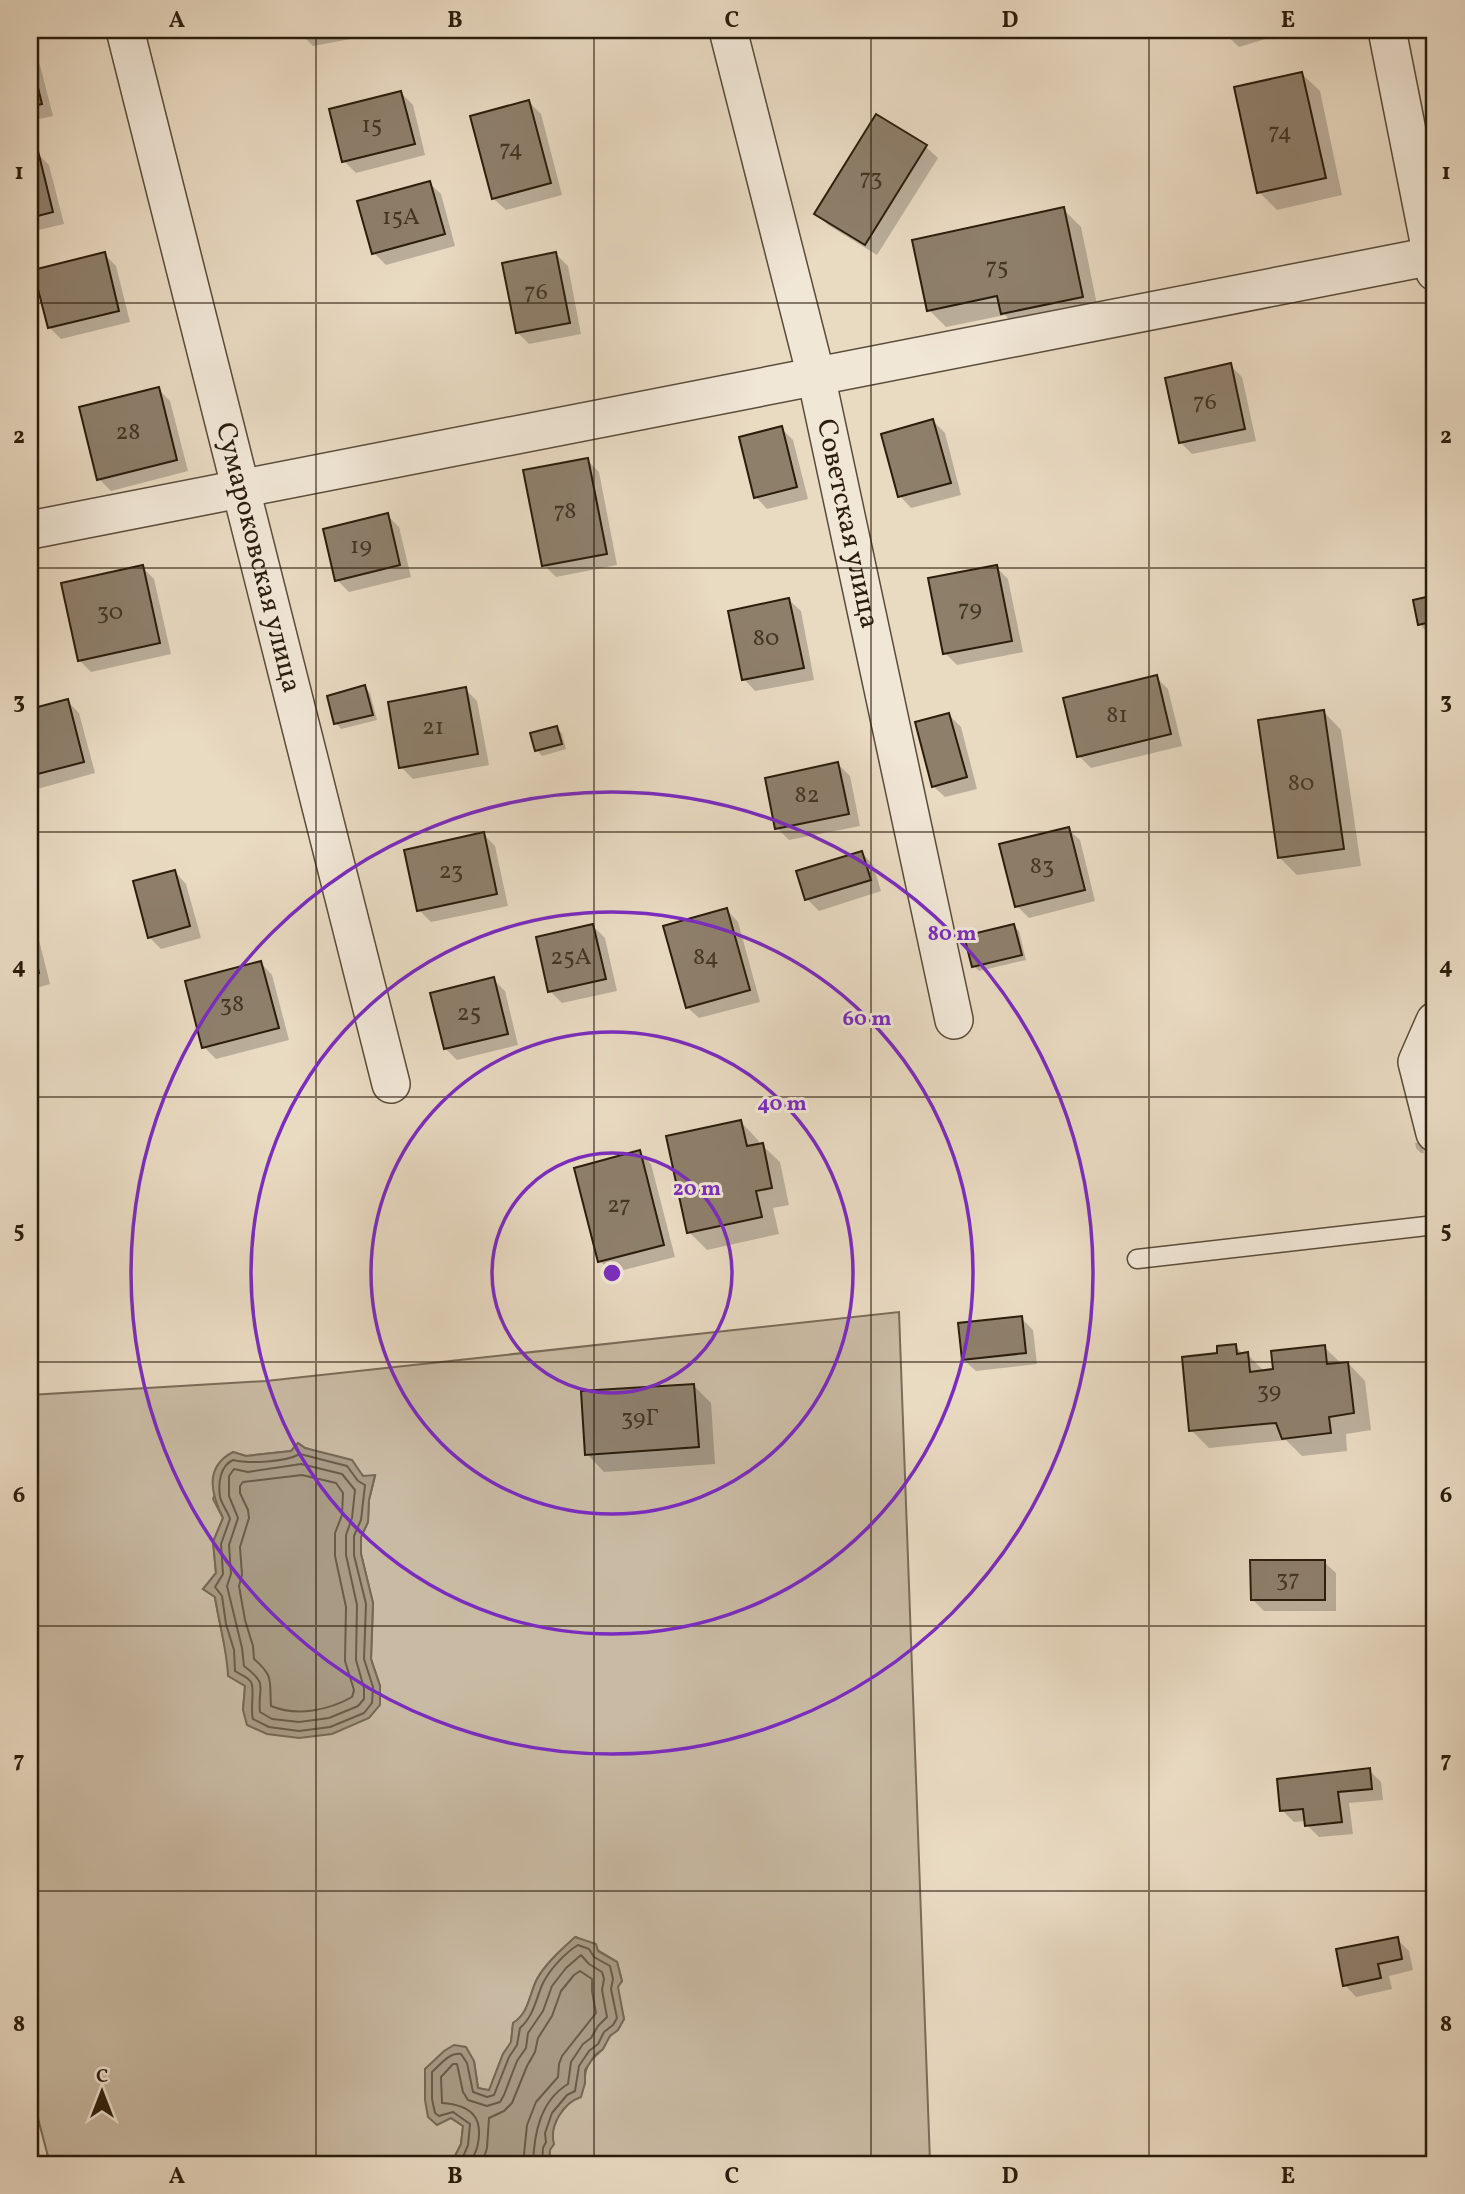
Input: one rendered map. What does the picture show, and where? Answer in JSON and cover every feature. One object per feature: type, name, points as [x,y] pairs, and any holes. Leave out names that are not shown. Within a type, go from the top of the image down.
[{"type":"street","name":"Сумароковская улица","points":[[125,30],[391,1084]]},
{"type":"street","name":"Советская улица","points":[[728,30],[816,376],[954,1020]]},
{"type":"street","points":[[30,530],[816,376],[1433,264],[1387,30]]},
{"type":"street","points":[[1435,1021],[1417,1062],[1435,1133]]},
{"type":"lane","points":[[1137,1259],[1435,1225]]},
{"type":"shaded area","points":[[899,1312],[930,2162],[549,2164],[551,2134],[558,2116],[585,2083],[589,2064],[624,2019],[617,1987],[622,1981],[617,1962],[576,1937],[560,1951],[537,1979],[526,2009],[513,2023],[511,2043],[503,2054],[489,2091],[478,2088],[474,2061],[433,2063],[425,2069],[451,2118],[463,2126],[461,2144],[455,2156],[456,2164],[50,2164],[30,2088],[30,1395],[266,1381]],"holes":[[[298,1443],[364,1476],[375,1476],[369,1500],[368,1522],[361,1537],[361,1554],[373,1603],[371,1659],[380,1686],[243,1710],[245,1686],[229,1676],[215,1597],[203,1589],[216,1573],[213,1542],[223,1518],[213,1499],[233,1452],[246,1456],[291,1451]]]},
{"type":"water","points":[[298,1443],[305,1448],[352,1460],[363,1476],[375,1475],[369,1500],[368,1522],[361,1537],[361,1554],[373,1603],[371,1659],[380,1686],[380,1705],[369,1718],[332,1734],[299,1738],[267,1734],[247,1725],[243,1710],[245,1686],[228,1676],[215,1597],[203,1589],[216,1573],[213,1542],[223,1518],[213,1491],[214,1473],[218,1465],[233,1452],[246,1456],[291,1451]]},
{"type":"water","points":[[575,1937],[596,1944],[598,1951],[617,1962],[622,1981],[618,1987],[624,2019],[585,2070],[581,2097],[568,2104],[559,2116],[549,2164],[456,2164],[455,2156],[461,2144],[463,2126],[451,2118],[437,2125],[428,2117],[425,2069],[454,2045],[466,2047],[474,2061],[478,2088],[489,2090],[503,2054],[511,2042],[513,2023],[526,2009],[537,1979]]},
{"type":"building","points":[[30,55],[42,104],[30,107]]},
{"type":"building","points":[[1302,72],[1326,178],[1257,193],[1234,87]]},
{"type":"building","points":[[401,91],[415,144],[342,162],[329,109]]},
{"type":"building","points":[[529,100],[551,183],[492,199],[470,116]]},
{"type":"building","points":[[876,114],[927,145],[865,245],[814,214]]},
{"type":"building","points":[[38,151],[53,212],[30,218],[30,153]]},
{"type":"building","points":[[430,181],[445,234],[372,254],[357,201]]},
{"type":"building","points":[[1064,207],[1083,297],[1001,314],[997,296],[927,311],[912,240]]},
{"type":"building","points":[[105,252],[119,311],[48,328],[33,270]]},
{"type":"building","points":[[556,252],[570,323],[516,333],[502,263]]},
{"type":"building","points":[[1231,363],[1245,429],[1179,443],[1165,378]]},
{"type":"building","points":[[159,387],[177,460],[97,480],[79,407]]},
{"type":"building","points":[[933,419],[951,483],[898,497],[881,434]]},
{"type":"building","points":[[782,426],[797,487],[754,498],[739,437]]},
{"type":"building","points":[[588,458],[607,554],[542,566],[523,470]]},
{"type":"building","points":[[388,513],[400,565],[335,581],[323,529]]},
{"type":"building","points":[[143,565],[160,643],[78,661],[61,583]]},
{"type":"building","points":[[997,565],[1012,641],[943,654],[928,578]]},
{"type":"building","points":[[1435,595],[1435,621],[1418,625],[1413,600]]},
{"type":"building","points":[[789,598],[804,668],[742,680],[728,611]]},
{"type":"building","points":[[1157,675],[1171,734],[1077,757],[1063,698]]},
{"type":"building","points":[[365,685],[373,715],[334,724],[327,696]]},
{"type":"building","points":[[466,687],[478,754],[399,768],[388,702]]},
{"type":"building","points":[[68,699],[84,762],[30,776],[30,709]]},
{"type":"building","points":[[1324,710],[1344,849],[1278,858],[1258,720]]},
{"type":"building","points":[[949,713],[967,777],[932,787],[915,722]]},
{"type":"building","points":[[557,726],[562,744],[535,751],[530,733]]},
{"type":"building","points":[[838,762],[849,814],[775,829],[765,778]]},
{"type":"building","points":[[1069,827],[1085,890],[1015,907],[999,844]]},
{"type":"building","points":[[484,832],[497,894],[417,911],[404,850]]},
{"type":"building","points":[[862,851],[871,880],[805,900],[796,871]]},
{"type":"building","points":[[175,870],[190,926],[148,938],[133,881]]},
{"type":"building","points":[[727,908],[750,990],[686,1008],[663,926]]},
{"type":"building","points":[[593,924],[606,979],[548,992],[536,937]]},
{"type":"building","points":[[1014,924],[1022,955],[972,967],[964,936]]},
{"type":"building","points":[[30,934],[39,973],[30,975]]},
{"type":"building","points":[[261,961],[279,1028],[202,1048],[185,981]]},
{"type":"building","points":[[494,977],[508,1034],[444,1049],[430,993]]},
{"type":"building","points":[[741,1120],[747,1146],[763,1143],[772,1188],[756,1191],[762,1217],[687,1233],[666,1136]]},
{"type":"building","points":[[640,1150],[664,1245],[598,1262],[574,1168]]},
{"type":"building","points":[[1022,1316],[1026,1353],[962,1360],[958,1323]]},
{"type":"building","points":[[1236,1344],[1237,1354],[1248,1352],[1250,1372],[1273,1369],[1271,1351],[1325,1345],[1327,1364],[1348,1362],[1354,1413],[1329,1417],[1331,1433],[1282,1439],[1276,1423],[1189,1431],[1182,1357],[1217,1353],[1217,1346]]},
{"type":"building","points":[[694,1384],[699,1447],[585,1455],[581,1391]]},
{"type":"building","points":[[1250,1560],[1325,1560],[1325,1600],[1251,1600]]},
{"type":"building","points":[[1370,1768],[1372,1789],[1338,1792],[1342,1822],[1305,1826],[1303,1809],[1280,1811],[1277,1779]]},
{"type":"building","points":[[1398,1937],[1402,1959],[1378,1964],[1381,1978],[1343,1986],[1336,1949]]}]
